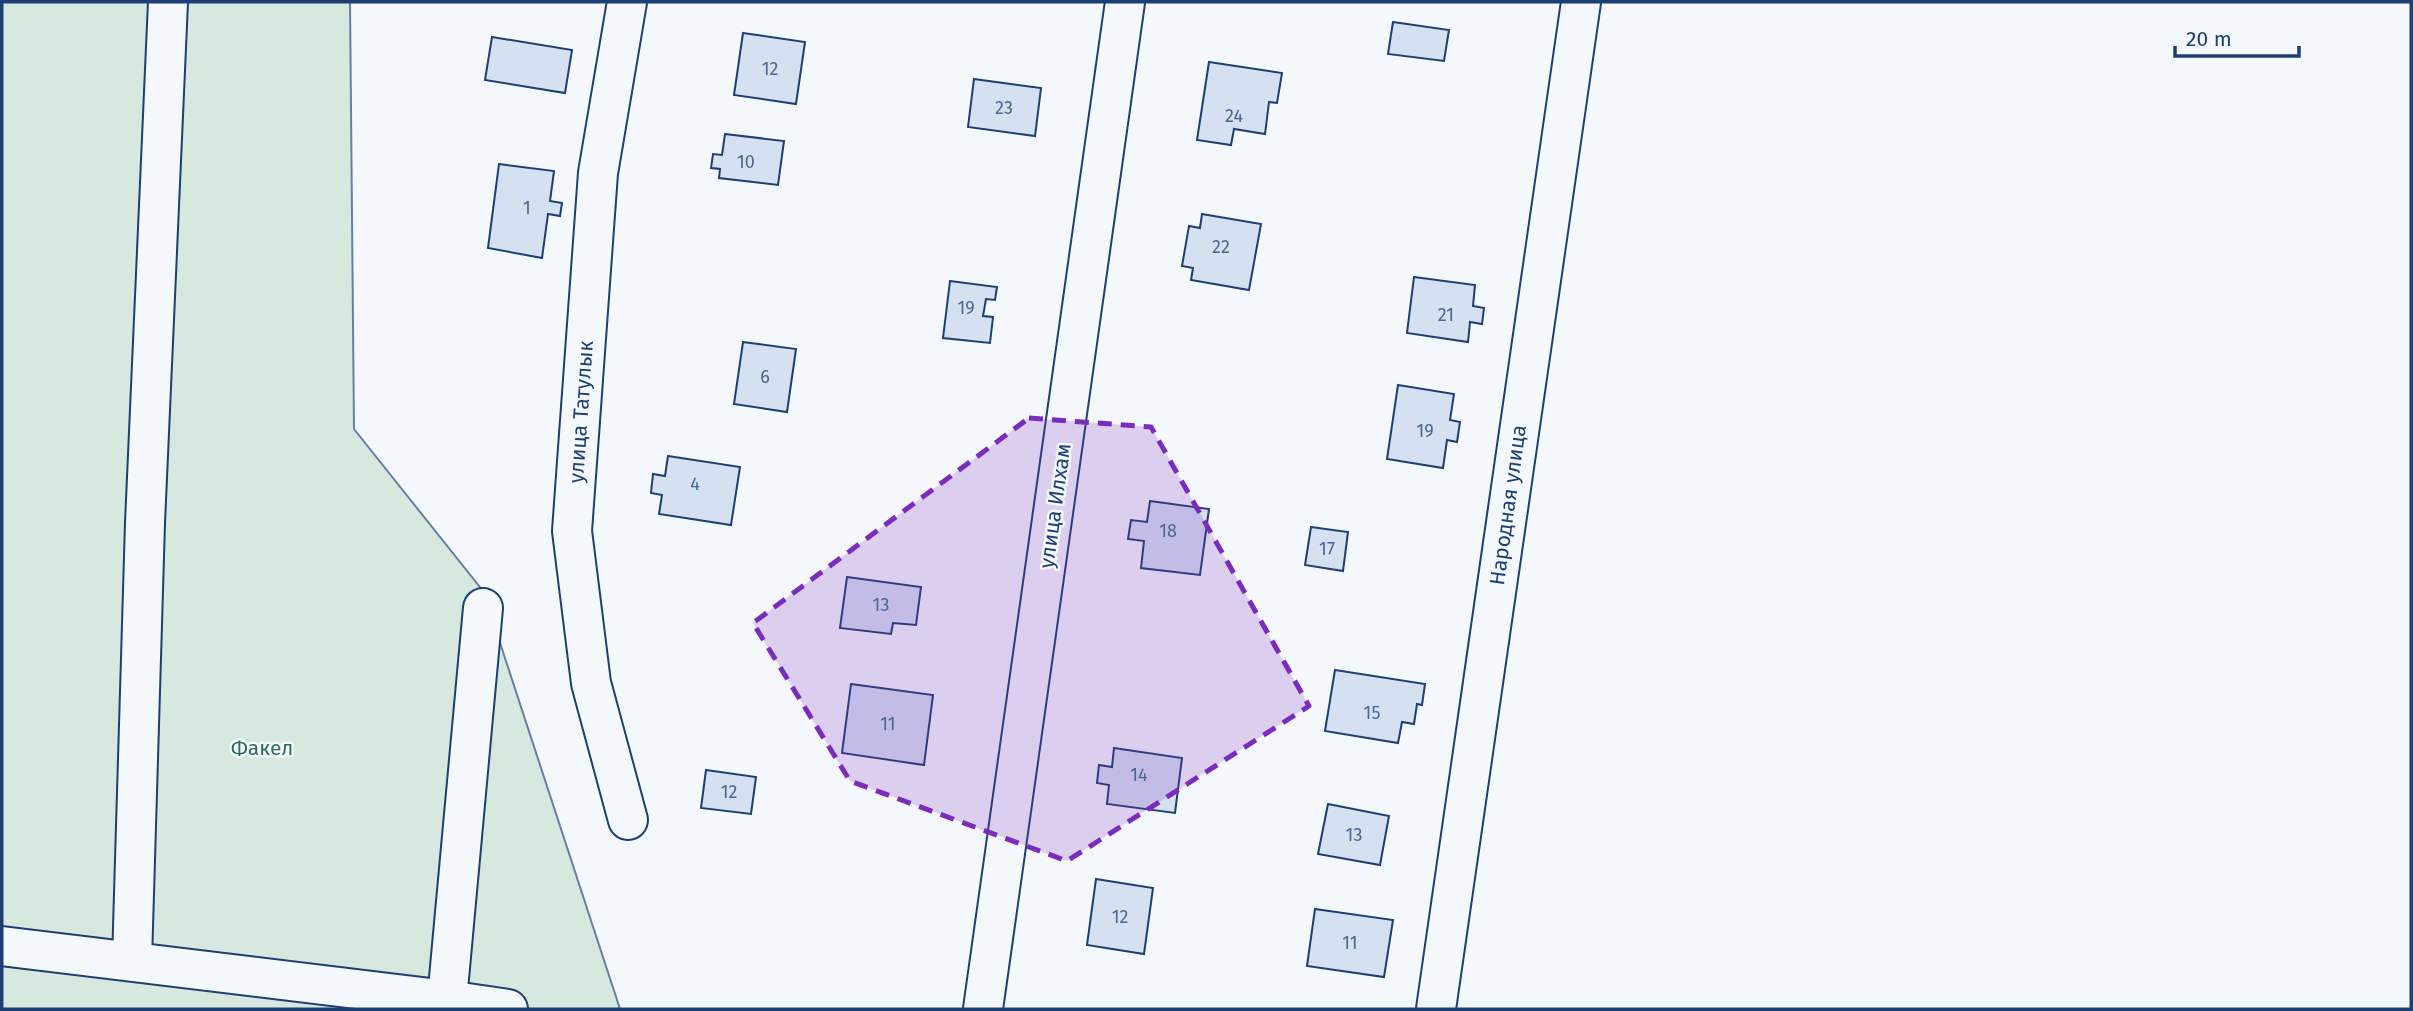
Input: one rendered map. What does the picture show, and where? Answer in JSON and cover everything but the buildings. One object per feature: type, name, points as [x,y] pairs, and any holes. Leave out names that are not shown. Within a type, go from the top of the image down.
[{"type":"street","points":[[132,961],[145,523],[168,2]]},
{"type":"street","name":"улица Татулык","points":[[627,2],[598,173],[572,531],[591,683],[628,820]]},
{"type":"street","name":"улица Илхам","points":[[983,1009],[1125,2]]},
{"type":"street","name":"Народная улица","points":[[1436,1009],[1581,2]]},
{"type":"street","points":[[447,1000],[483,608]]},
{"type":"street","points":[[2,946],[508,1009]]},
{"type":"highlighted area","points":[[1029,418],[1151,427],[1309,706],[1067,861],[850,781],[753,623]]},
{"type":"green space","name":"Факел","points":[[2,2],[350,2],[354,429],[483,591],[620,1009],[2,1009]]}]
